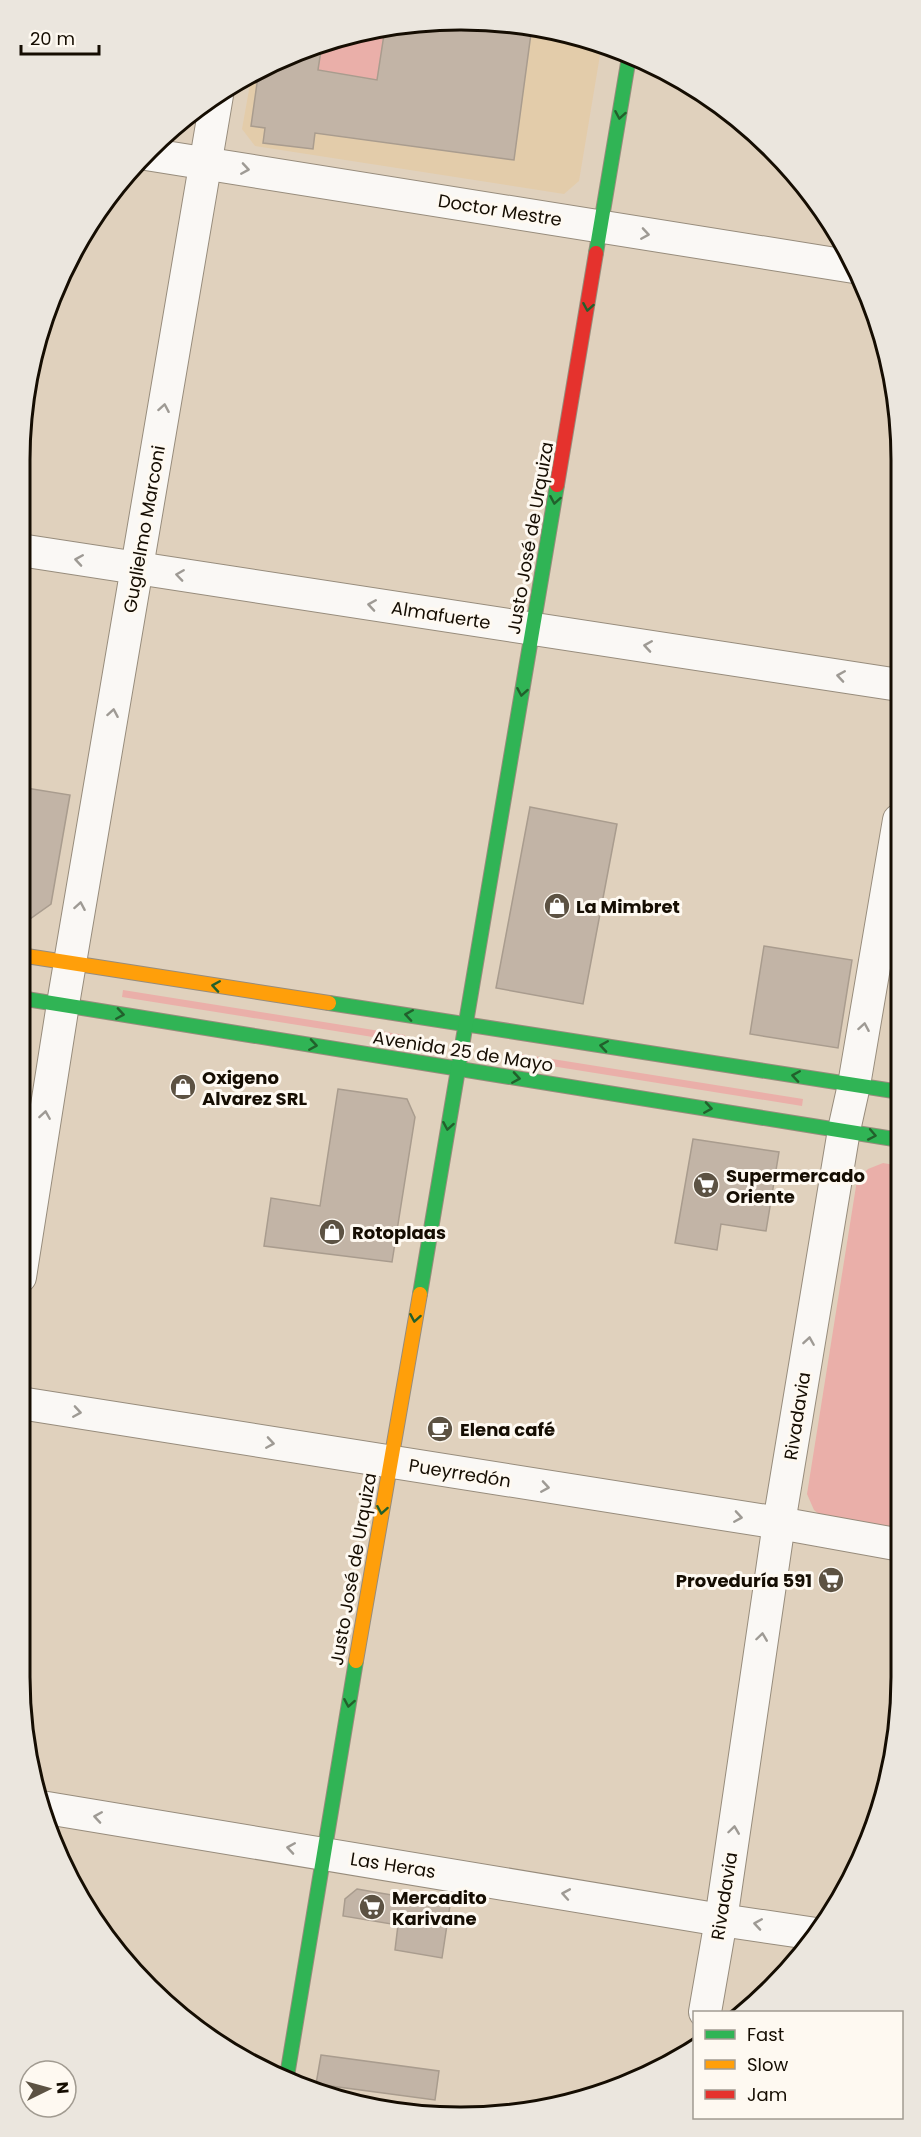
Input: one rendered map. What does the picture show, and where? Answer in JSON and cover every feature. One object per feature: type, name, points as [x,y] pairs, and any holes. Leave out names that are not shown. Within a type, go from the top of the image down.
[{"type":"street","name":"Justo José de Urquiza","points":[[288,2071],[628,64]]},
{"type":"street","name":"Guglielmo Marconi","points":[[63,1004],[215,107]]},
{"type":"street","name":"Doctor Mestre","points":[[156,156],[844,265]]},
{"type":"street","name":"Almafuerte","points":[[30,552],[891,684]]},
{"type":"street","name":"Rivadavia","points":[[705,2011],[721,1920],[779,1523],[844,1130],[854,1085],[891,867]]},
{"type":"street","name":"Avenida 25 de Mayo","points":[[30,957],[891,1091]]},
{"type":"street","name":"Avenida 25 de Mayo","points":[[30,999],[891,1138]]},
{"type":"street","points":[[30,1214],[63,1004]]},
{"type":"street","name":"Pueyrredón","points":[[30,1404],[779,1523],[891,1543]]},
{"type":"street","name":"Las Heras","points":[[51,1809],[806,1933]]},
{"type":"shaded area","points":[[432,31],[489,31],[544,38],[600,53],[579,181],[564,194],[255,146],[242,129],[250,85],[270,74],[322,53],[377,38]]},
{"type":"shaded area","points":[[384,37],[377,80],[318,70],[321,54]]},
{"type":"shaded area","points":[[123,990],[405,1035],[404,1042],[122,997]]},
{"type":"shaded area","points":[[521,1054],[803,1099],[802,1106],[520,1061]]},
{"type":"shaded area","points":[[883,1163],[891,1164],[891,1528],[825,1519],[814,1510],[807,1494],[857,1180],[868,1169]]},
{"type":"building","points":[[460,30],[531,36],[514,160],[315,133],[313,149],[263,143],[265,128],[251,126],[257,81],[321,54],[318,70],[377,80],[384,37]]},
{"type":"building","points":[[30,789],[70,795],[51,904],[30,919]]},
{"type":"building","name":"La Mimbret","points":[[530,807],[617,824],[583,1004],[496,988]]},
{"type":"building","points":[[764,946],[852,960],[838,1048],[750,1034]]},
{"type":"building","points":[[338,1089],[407,1099],[415,1117],[392,1262],[264,1246],[271,1198],[320,1206]]},
{"type":"building","points":[[693,1139],[779,1152],[766,1231],[721,1224],[717,1250],[675,1243]]},
{"type":"building","points":[[357,1889],[450,1905],[442,1958],[395,1950],[398,1925],[343,1916],[345,1899]]},
{"type":"building","points":[[321,2055],[439,2071],[435,2100],[327,2085],[316,2082]]},
{"type":"traffic: fast","points":[[596,253],[628,64]]},
{"type":"traffic: fast","points":[[420,1294],[557,485]]},
{"type":"traffic: fast","points":[[30,1000],[891,1139]]},
{"type":"traffic: fast","points":[[329,1003],[891,1091]]},
{"type":"traffic: fast","points":[[288,2071],[356,1661]]},
{"type":"traffic: slow","points":[[30,957],[329,1003]]},
{"type":"traffic: slow","points":[[356,1661],[420,1294]]},
{"type":"traffic: jam","points":[[557,485],[596,253]]},
{"type":"place","name":"La Mimbret","points":[[557,906]]},
{"type":"place","name":"Oxigeno Alvarez SRL","points":[[183,1087]]},
{"type":"place","name":"Supermercado Oriente","points":[[706,1185]]},
{"type":"place","name":"Rotoplaas","points":[[332,1232]]},
{"type":"place","name":"Elena café","points":[[440,1429]]},
{"type":"place","name":"Proveduría 591","points":[[831,1580]]},
{"type":"place","name":"Mercadito Karivane","points":[[372,1907]]}]
